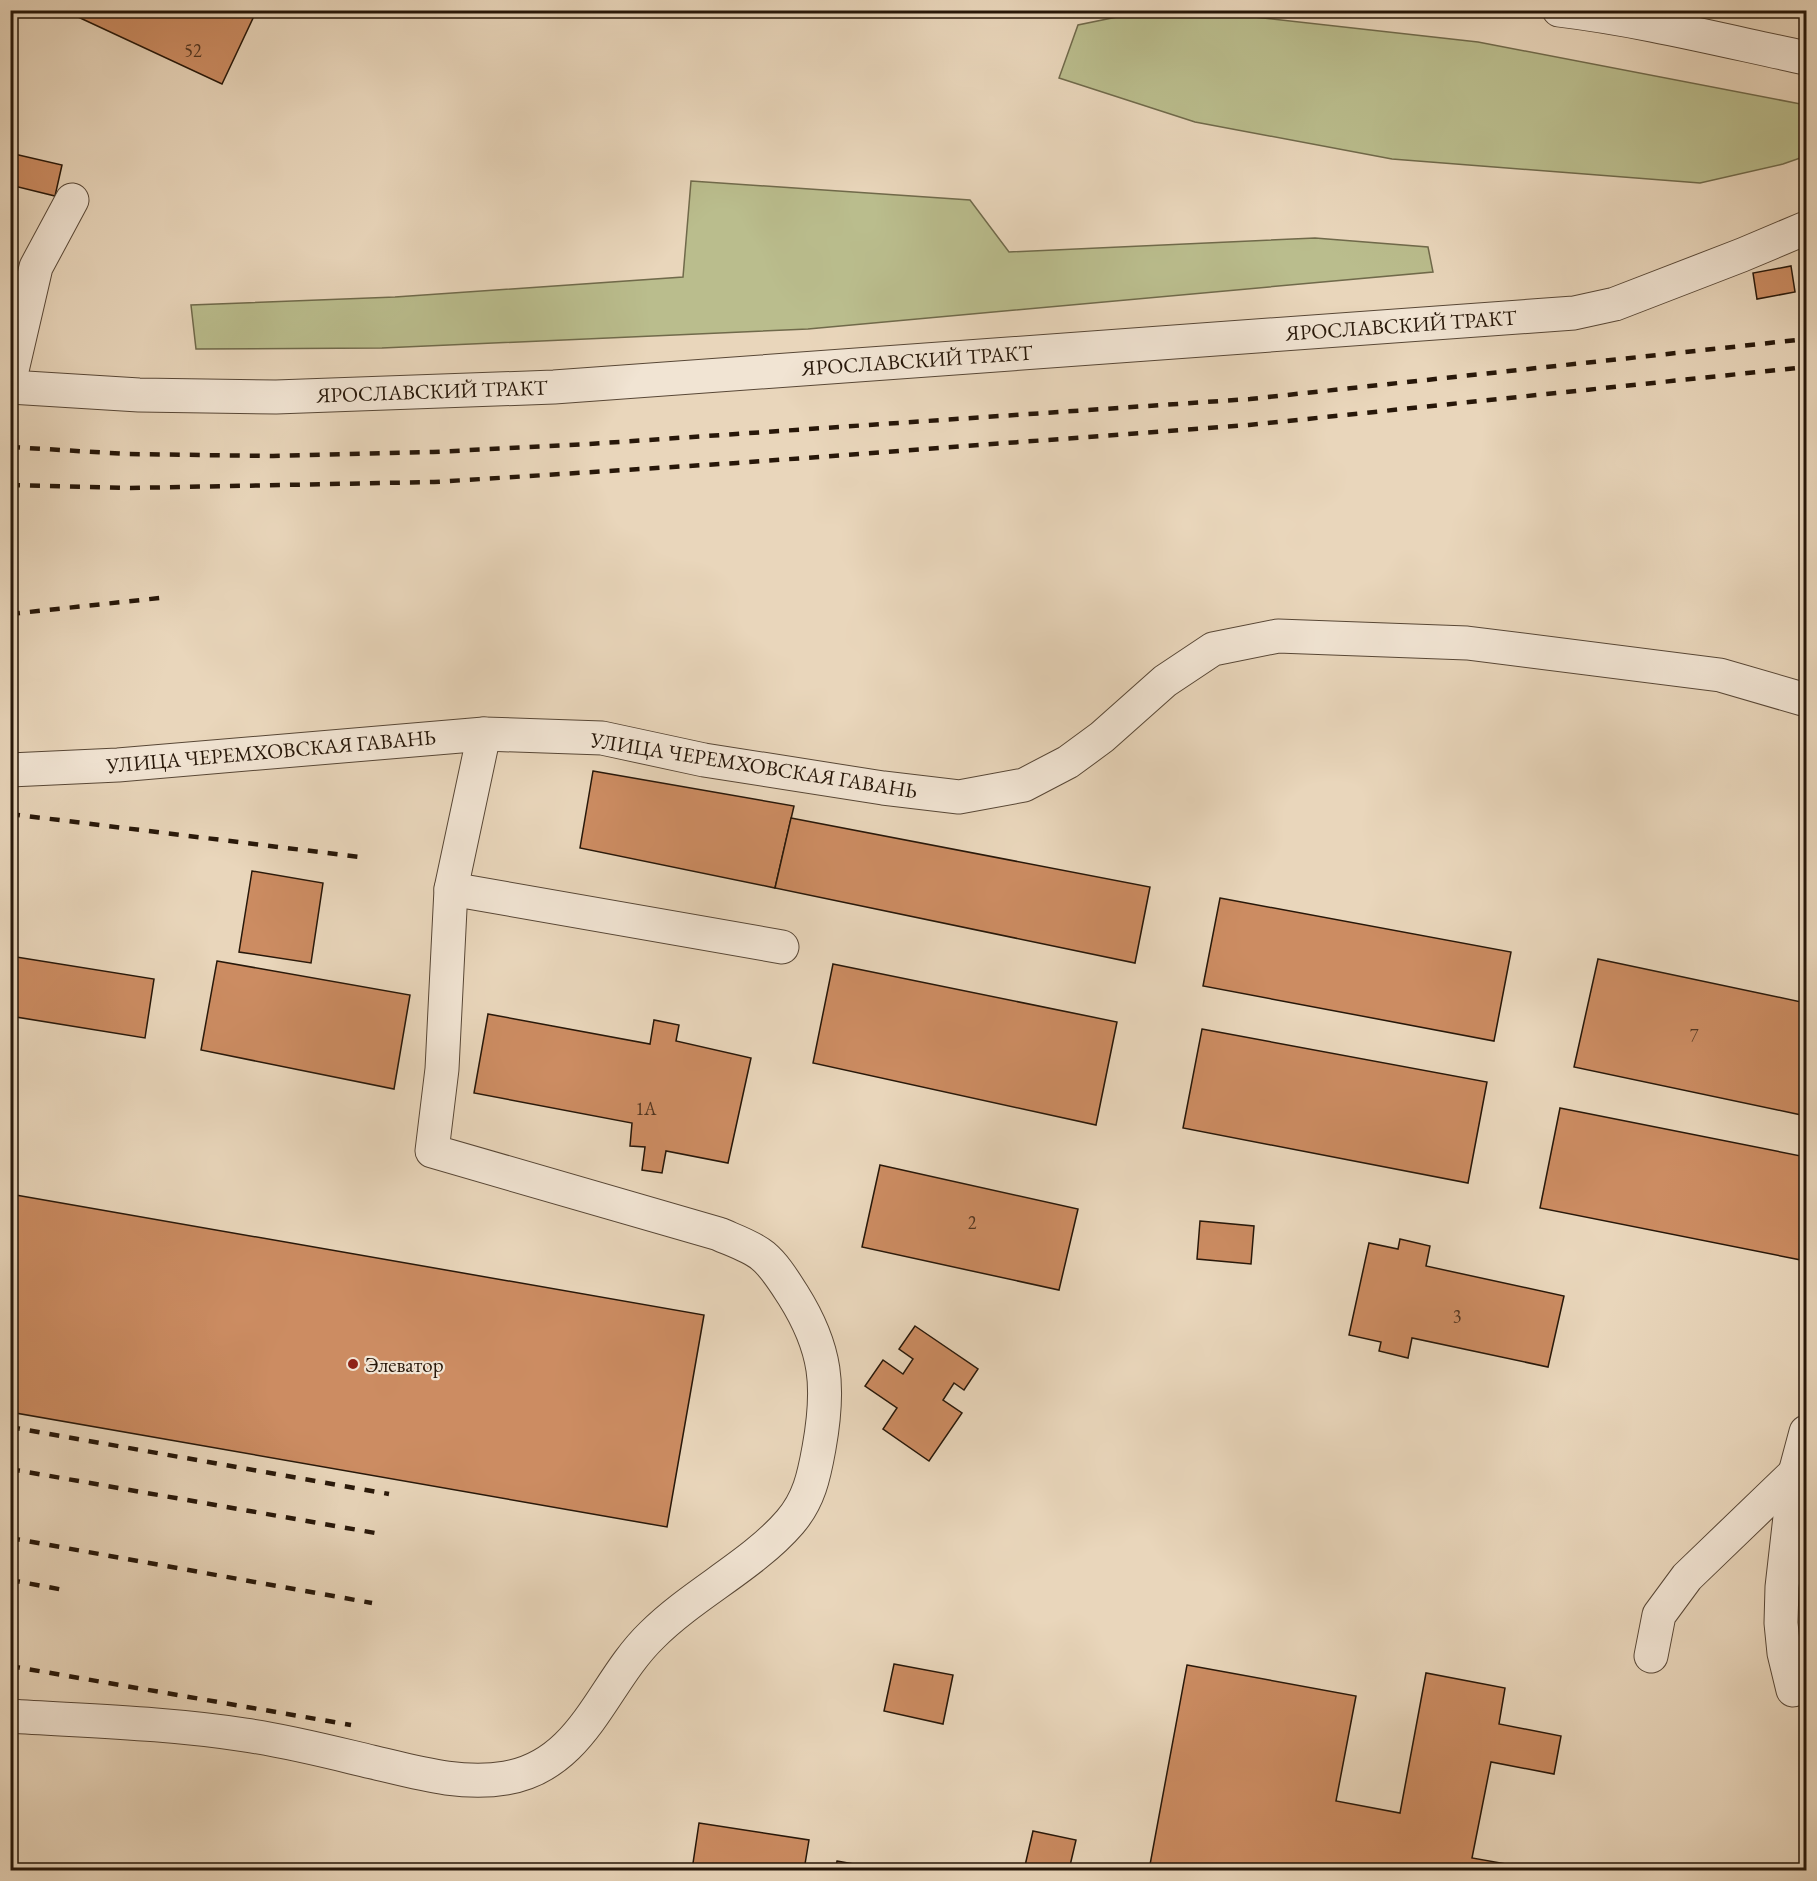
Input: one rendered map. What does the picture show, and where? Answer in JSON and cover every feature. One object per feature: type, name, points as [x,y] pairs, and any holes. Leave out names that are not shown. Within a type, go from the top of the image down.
[{"type":"street","points":[[1559,10],[1591,12],[1806,58]]},
{"type":"street","points":[[10,379],[36,267],[72,200]]},
{"type":"street","name":"ЯРОСЛАВСКИЙ ТРАКТ","points":[[10,387],[139,395],[276,397],[554,387],[1574,313],[1615,304],[1806,228]]},
{"type":"street","name":"УЛИЦА ЧЕРЕМХОВСКАЯ ГАВАНЬ","points":[[10,770],[130,764],[484,734],[602,738],[704,760],[883,788],[959,797],[1024,784],[1068,762],[1102,737],[1165,681],[1213,649],[1278,636],[1479,645],[1720,675],[1806,700]]},
{"type":"street","points":[[10,1716],[242,1734],[450,1779],[508,1778],[535,1769],[577,1738],[627,1663],[650,1636],[676,1612],[772,1541],[791,1521],[806,1500],[813,1478],[825,1413],[826,1386],[822,1360],[813,1332],[797,1301],[780,1275],[762,1254],[719,1234],[432,1151],[442,1069],[451,890],[484,734]]},
{"type":"street","points":[[451,890],[782,947]]},
{"type":"street","points":[[1793,1690],[1784,1653],[1781,1623],[1782,1587],[1795,1473],[1806,1432]]},
{"type":"street","points":[[1651,1656],[1659,1615],[1687,1577],[1795,1473]]},
{"type":"green space","points":[[1151,10],[1201,11],[1478,42],[1806,105],[1806,156],[1783,164],[1700,183],[1392,159],[1195,122],[1059,78],[1078,25]]},
{"type":"green space","points":[[691,181],[970,200],[1009,252],[1315,238],[1428,247],[1433,272],[808,329],[382,348],[196,349],[191,305],[395,297],[683,277]]},
{"type":"building","points":[[63,10],[243,10],[254,16],[222,84]]},
{"type":"building","points":[[10,153],[62,165],[55,196],[10,185]]},
{"type":"building","points":[[1791,266],[1795,292],[1757,299],[1753,273]]},
{"type":"building","points":[[593,771],[794,806],[775,888],[580,848]]},
{"type":"building","points":[[791,818],[1150,887],[1135,963],[775,888]]},
{"type":"building","points":[[252,871],[323,883],[311,963],[239,952]]},
{"type":"building","points":[[1220,898],[1511,952],[1494,1041],[1203,986]]},
{"type":"building","points":[[10,956],[154,979],[145,1038],[10,1016]]},
{"type":"building","points":[[1598,959],[1806,1003],[1806,1116],[1574,1067]]},
{"type":"building","points":[[217,961],[410,995],[394,1089],[201,1050]]},
{"type":"building","points":[[833,964],[1117,1022],[1096,1125],[813,1063]]},
{"type":"building","points":[[488,1014],[650,1044],[654,1020],[679,1025],[676,1041],[751,1058],[728,1163],[666,1151],[662,1173],[642,1170],[645,1147],[630,1146],[632,1123],[474,1093]]},
{"type":"building","points":[[1202,1029],[1487,1082],[1468,1183],[1183,1128]]},
{"type":"building","points":[[1560,1108],[1806,1157],[1806,1261],[1540,1208]]},
{"type":"building","points":[[880,1165],[1078,1209],[1059,1290],[862,1247]]},
{"type":"building","name":"Элеватор","points":[[10,1194],[704,1315],[667,1527],[10,1412]]},
{"type":"building","points":[[1200,1221],[1254,1226],[1251,1264],[1197,1259]]},
{"type":"building","points":[[1400,1239],[1430,1246],[1426,1266],[1564,1296],[1548,1367],[1412,1338],[1408,1358],[1379,1351],[1381,1342],[1349,1335],[1369,1243],[1398,1249]]},
{"type":"building","points":[[915,1326],[978,1369],[964,1390],[954,1383],[943,1400],[962,1413],[929,1461],[883,1429],[897,1408],[865,1386],[883,1360],[903,1374],[913,1359],[899,1349]]},
{"type":"building","points":[[894,1664],[953,1675],[943,1724],[884,1711]]},
{"type":"building","points":[[1187,1665],[1356,1696],[1336,1801],[1400,1813],[1426,1673],[1505,1688],[1499,1724],[1561,1736],[1554,1774],[1491,1762],[1472,1858],[1541,1870],[1149,1870]]},
{"type":"building","points":[[699,1823],[809,1840],[804,1870],[692,1870]]},
{"type":"building","points":[[1033,1831],[1076,1840],[1069,1870],[1024,1870]]},
{"type":"building","points":[[837,1861],[887,1870],[835,1870]]},
{"type":"railway","points":[[10,447],[128,454],[273,456],[433,452],[589,444],[1250,399],[1806,339]]},
{"type":"railway","points":[[10,485],[130,488],[434,482],[737,463],[1249,425],[1806,367]]},
{"type":"railway","points":[[10,614],[169,597]]},
{"type":"railway","points":[[10,814],[360,857]]},
{"type":"railway","points":[[10,1427],[389,1494]]},
{"type":"railway","points":[[10,1469],[381,1534]]},
{"type":"railway","points":[[10,1538],[372,1603]]},
{"type":"railway","points":[[10,1580],[64,1590]]},
{"type":"railway","points":[[10,1666],[351,1725]]},
{"type":"place","name":"Элеватор","points":[[353,1364]]}]
